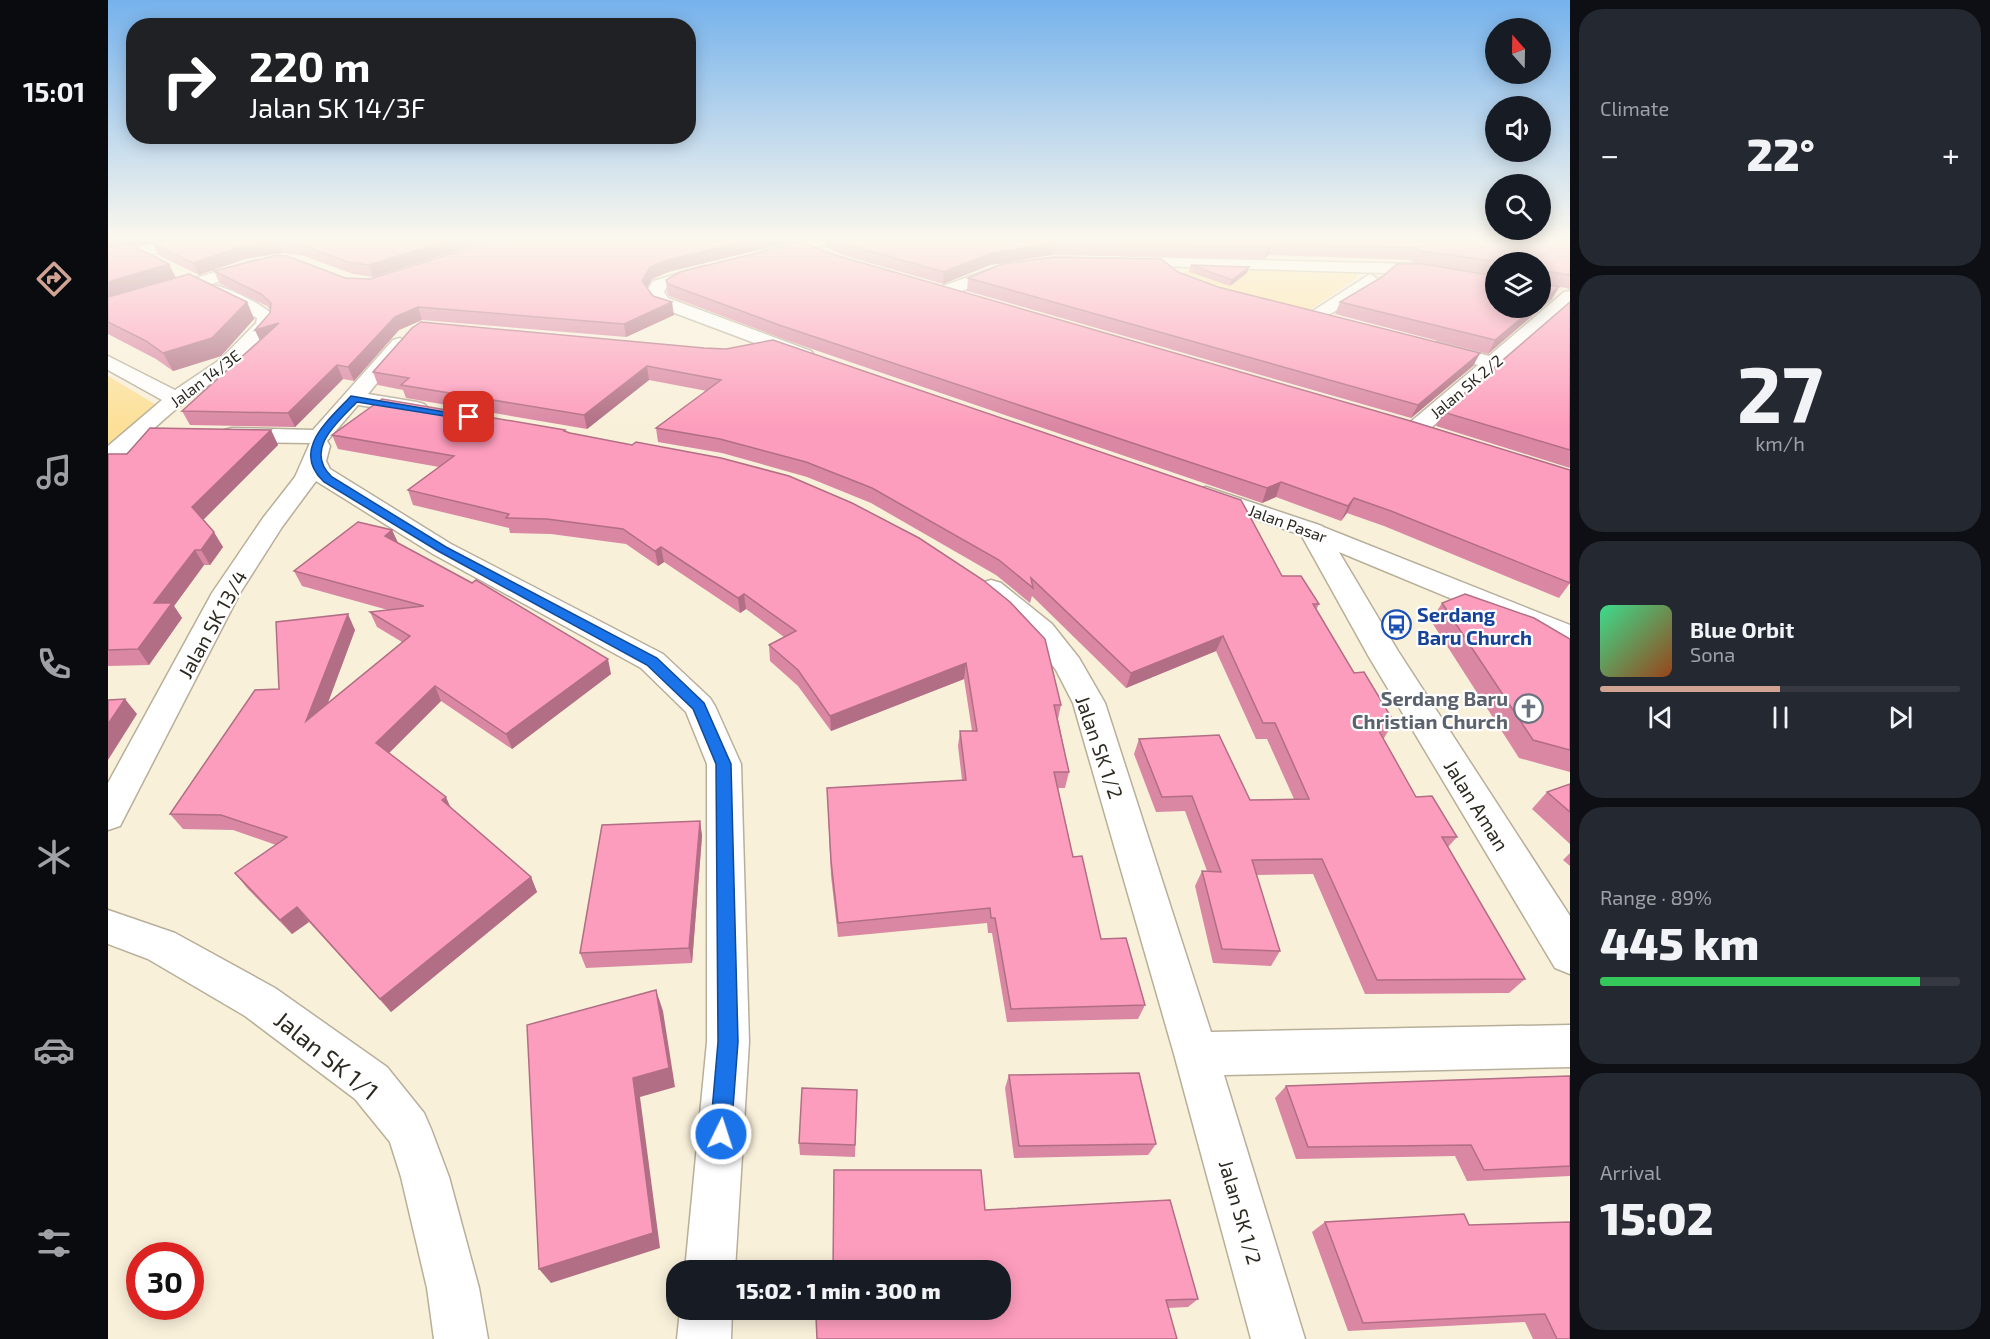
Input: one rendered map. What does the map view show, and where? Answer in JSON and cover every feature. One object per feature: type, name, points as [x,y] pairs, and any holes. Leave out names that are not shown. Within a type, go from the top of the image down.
[{"type":"street","points":[[108,310],[133,302]]},
{"type":"street","name":"Jalan 14/3E","points":[[108,458],[176,399],[228,363],[265,324],[266,317],[239,302]]},
{"type":"street","points":[[662,302],[820,361]]},
{"type":"street","points":[[1314,316],[1338,302]]},
{"type":"street","name":"Jalan SK 2/2","points":[[1416,429],[1563,302]]},
{"type":"street","points":[[1293,310],[1337,322]]},
{"type":"street","name":"Jalan SK 13/4","points":[[108,816],[210,621],[267,529],[317,450],[355,398],[413,330]]},
{"type":"street","points":[[1415,342],[1493,363]]},
{"type":"street","points":[[739,352],[775,345]]},
{"type":"street","points":[[108,362],[176,399]]},
{"type":"street","points":[[355,398],[447,413]]},
{"type":"street","points":[[1394,422],[1438,436]]},
{"type":"street","points":[[138,433],[172,434]]},
{"type":"street","points":[[206,435],[317,450],[319,472],[328,480],[442,549],[652,661],[699,706],[724,764],[728,1042],[711,1260]]},
{"type":"street","name":"Jalan Pasar","points":[[1190,488],[1313,531],[1570,638]]},
{"type":"street","name":"Jalan Aman","points":[[1313,531],[1385,657],[1570,954]]},
{"type":"street","name":"Jalan SK 1/2","points":[[964,570],[1042,631],[1068,665],[1089,703],[1197,1054],[1278,1339]]},
{"type":"street","name":"Jalan SK 1/1","points":[[108,927],[161,946],[260,1002],[371,1083],[408,1129],[425,1177],[453,1288],[461,1339]]},
{"type":"street","points":[[1197,1054],[1570,1046]]},
{"type":"street","points":[[704,1339],[705,1320]]},
{"type":"shaded area","points":[[1280,302],[1321,302],[1310,310]]},
{"type":"shaded area","points":[[108,376],[158,406],[108,444]]},
{"type":"building","points":[[108,302],[247,302],[212,338],[163,353],[146,341],[108,322]]},
{"type":"building","points":[[671,302],[624,324],[418,307],[395,317],[348,367],[337,365],[288,413],[182,411],[279,323],[255,330],[270,313],[271,303]]},
{"type":"building","points":[[718,302],[1000,302],[1414,422],[1570,470],[1570,583],[1354,498],[1348,506],[1281,482],[1267,488],[782,326]]},
{"type":"building","points":[[1055,302],[1279,302],[1480,353],[1418,405]]},
{"type":"building","points":[[1342,302],[1485,302],[1485,318],[1522,318],[1495,340]]},
{"type":"building","points":[[1569,302],[1570,302],[1570,450],[1443,412]]},
{"type":"building","points":[[421,322],[704,348],[726,349],[773,340],[1241,500],[1282,576],[1301,576],[1319,604],[1313,604],[1354,673],[1364,672],[1394,722],[1374,722],[1416,797],[1432,796],[1457,837],[1442,837],[1525,979],[1377,980],[1322,859],[1252,860],[1280,951],[1222,949],[1202,871],[1221,872],[1192,796],[1162,797],[1139,739],[1219,735],[1250,800],[1309,799],[1275,723],[1263,723],[1223,636],[1131,673],[1031,578],[1033,588],[999,560],[872,488],[806,462],[720,439],[656,428],[721,380],[647,366],[584,415],[401,385],[409,378],[373,372],[412,328]]},
{"type":"building","points":[[382,399],[565,430],[570,433],[632,445],[636,442],[721,458],[789,476],[852,503],[919,538],[983,580],[1010,602],[1045,639],[1061,705],[1054,705],[1069,772],[1054,772],[1073,857],[1082,856],[1101,939],[1126,938],[1145,1005],[1011,1009],[995,918],[991,918],[990,908],[838,923],[831,861],[827,788],[966,780],[960,731],[977,731],[966,663],[830,716],[798,670],[769,645],[796,631],[744,594],[738,598],[661,547],[655,551],[623,529],[547,519],[506,518],[509,514],[408,490],[454,456],[332,435]]},
{"type":"building","points":[[150,428],[271,430],[192,507],[214,532],[201,550],[195,550],[154,603],[172,603],[138,649],[108,650],[108,454],[127,454]]},
{"type":"building","points":[[358,522],[392,530],[385,536],[472,583],[476,580],[608,659],[506,734],[435,686],[376,743],[446,797],[442,800],[531,877],[380,999],[297,907],[280,920],[235,873],[287,837],[221,815],[170,814],[255,690],[279,689],[276,622],[348,614],[306,721],[410,636],[370,612],[424,606],[294,571]]},
{"type":"building","name":"Serdang Baru Christian Church","points":[[1465,594],[1534,618],[1570,639],[1570,750],[1533,740],[1442,603]]},
{"type":"building","points":[[125,699],[108,724],[108,700]]},
{"type":"building","points":[[1570,784],[1570,812],[1547,792]]},
{"type":"building","points":[[700,821],[689,948],[580,953],[602,825]]},
{"type":"building","points":[[656,990],[669,1068],[633,1078],[653,1233],[539,1269],[527,1025]]},
{"type":"building","points":[[1139,1073],[1156,1144],[1019,1146],[1009,1075]]},
{"type":"building","points":[[1570,1076],[1570,1166],[1484,1170],[1471,1145],[1308,1147],[1286,1086]]},
{"type":"building","points":[[802,1088],[857,1090],[855,1145],[799,1143]]},
{"type":"building","points":[[834,1170],[981,1170],[985,1210],[1170,1200],[1198,1299],[1166,1300],[1177,1339],[817,1339],[816,1320],[1011,1320],[1011,1260],[833,1260]]},
{"type":"building","points":[[1464,1214],[1469,1225],[1570,1222],[1570,1339],[1557,1339],[1545,1314],[1363,1323],[1325,1222]]},
{"type":"place","name":"Serdang Baru Church","points":[[1396,625]]},
{"type":"place","name":"Serdang Baru Christian Church","points":[[1529,709]]},
{"type":"route","points":[[469,417],[355,398],[319,437],[316,462],[319,472],[328,480],[442,549],[652,661],[699,706],[724,764],[728,1042],[721,1134]]}]
